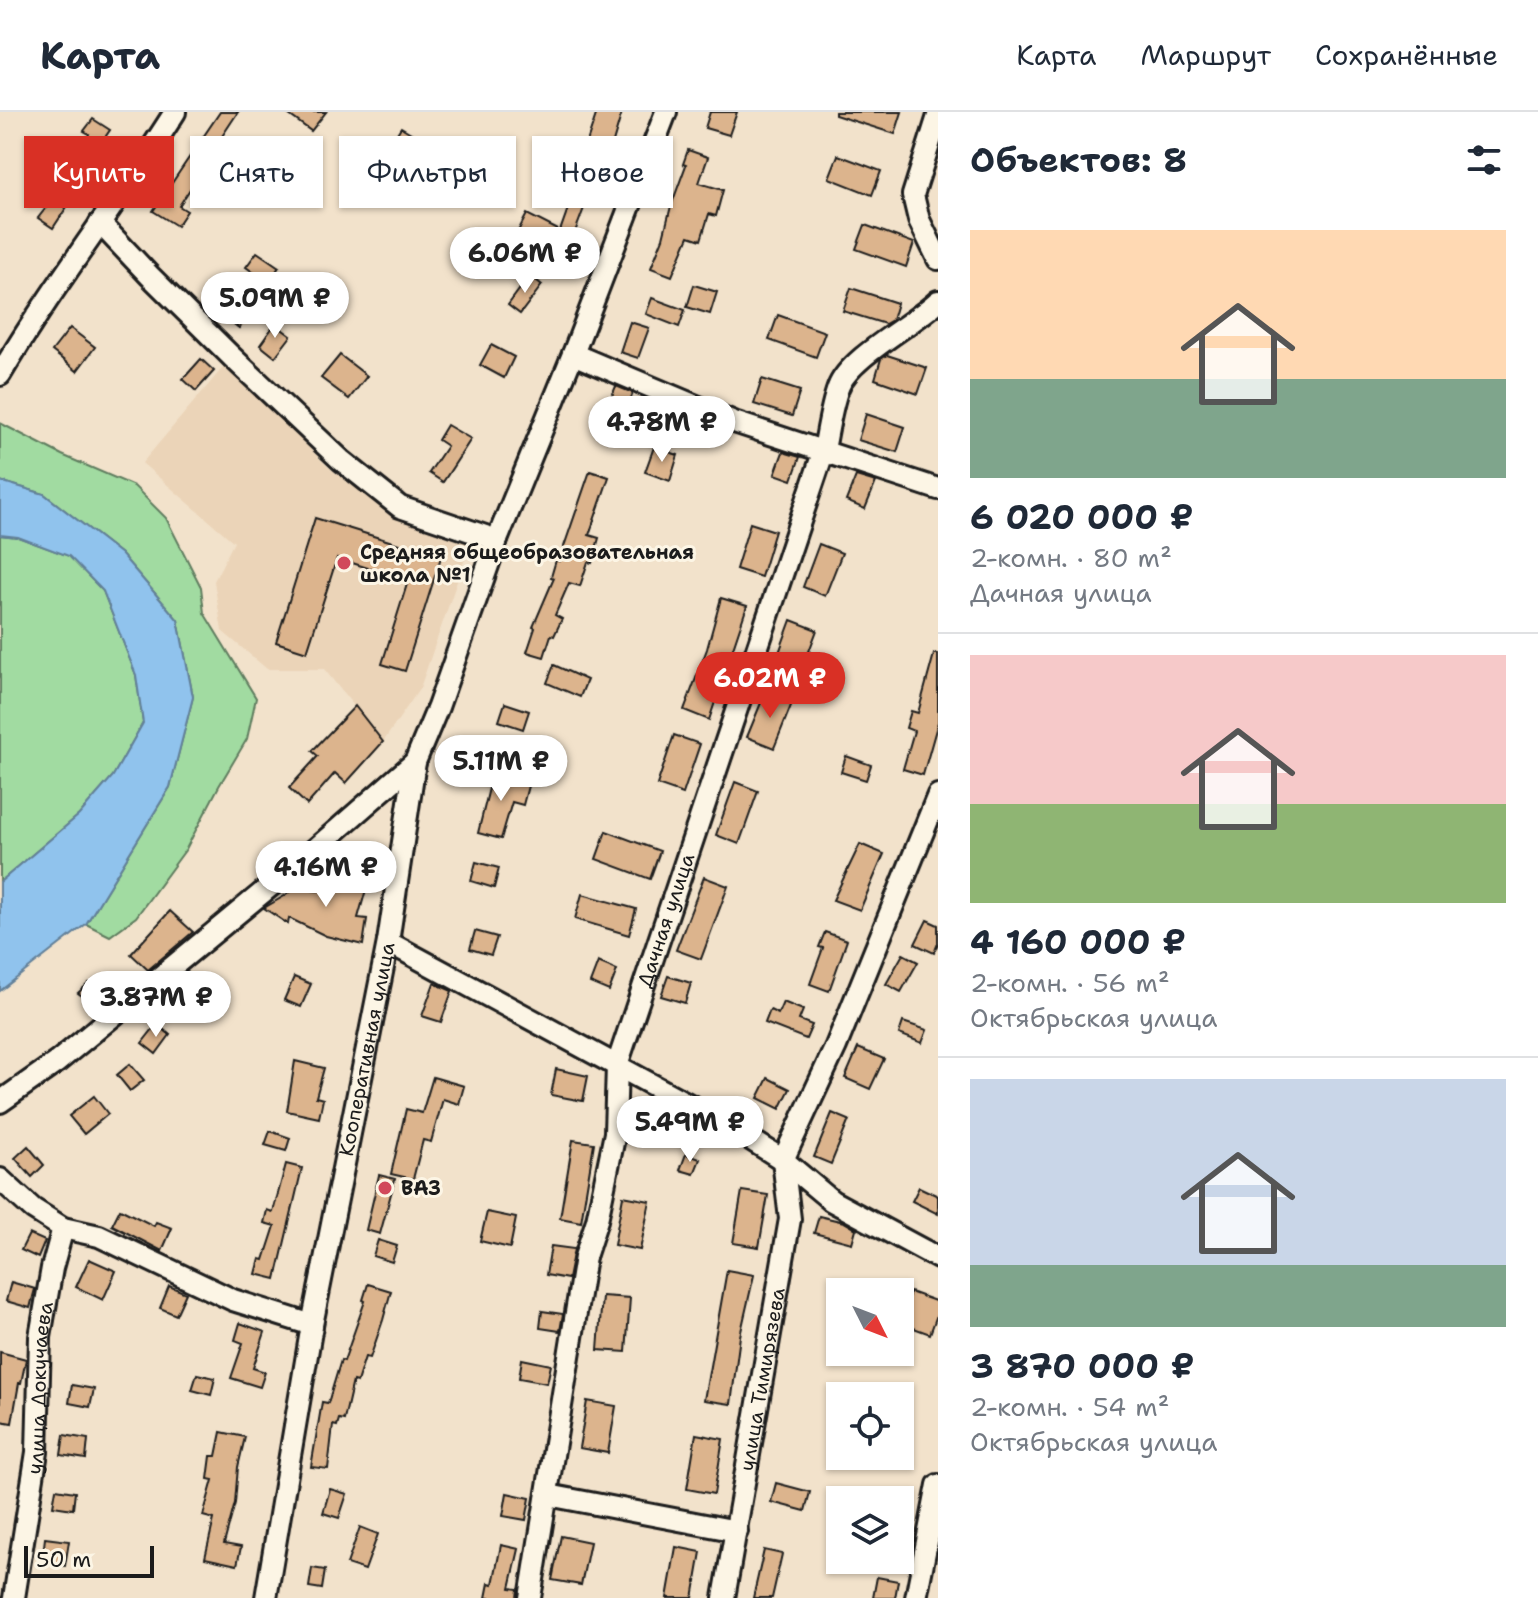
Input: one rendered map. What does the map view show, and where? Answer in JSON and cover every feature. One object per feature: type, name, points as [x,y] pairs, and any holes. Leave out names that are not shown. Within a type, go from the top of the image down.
[{"type":"street","points":[[0,375],[40,309],[175,112]]},
{"type":"street","name":"Кооперативная улица","points":[[266,1598],[312,1325],[388,942],[415,762],[438,707],[497,540],[666,112]]},
{"type":"street","points":[[938,116],[913,195],[919,220],[938,259]]},
{"type":"street","points":[[100,223],[232,357],[341,460],[400,507],[497,540]]},
{"type":"street","name":"Дачная улица","points":[[530,1598],[585,1257],[597,1220],[615,1133],[617,1065],[824,450],[839,385],[861,358],[925,314],[938,301]]},
{"type":"street","points":[[573,354],[734,422],[938,489]]},
{"type":"street","points":[[0,1102],[57,1062],[313,851],[415,762]]},
{"type":"street","points":[[783,1160],[836,1046],[938,795]]},
{"type":"street","points":[[388,942],[736,1130],[783,1160],[832,1201],[938,1258]]},
{"type":"street","name":"улица Тимирязева","points":[[724,1598],[790,1219],[783,1160]]},
{"type":"street","points":[[0,1179],[33,1209],[63,1228],[99,1236],[233,1300],[312,1325]]},
{"type":"street","name":"улица Докучаева","points":[[14,1598],[37,1452],[40,1337],[52,1268],[63,1228]]},
{"type":"street","points":[[916,1598],[938,1485]]},
{"type":"street","points":[[548,1495],[737,1531]]},
{"type":"shaded area","name":"Средняя общеобразовательная школа №1","points":[[226,364],[328,467],[398,519],[470,544],[420,688],[383,742],[324,669],[267,669],[222,631],[214,581],[234,542],[142,463]]},
{"type":"green space","points":[[0,423],[62,455],[134,486],[166,518],[201,587],[204,613],[256,698],[247,739],[186,849],[136,917],[110,936],[86,924],[170,787],[193,697],[178,620],[121,554],[44,494],[0,481]]},
{"type":"green space","points":[[0,535],[18,537],[69,556],[103,591],[136,675],[143,723],[113,776],[79,815],[0,882]]},
{"type":"water","points":[[0,481],[44,494],[121,554],[178,620],[193,697],[170,787],[86,924],[0,991],[0,882],[79,815],[113,776],[143,723],[136,675],[103,591],[69,556],[18,537],[0,535]]},
{"type":"building","points":[[220,112],[238,112],[222,136],[204,136]]},
{"type":"building","points":[[285,112],[326,112],[311,131]]},
{"type":"building","points":[[597,112],[622,112],[615,136],[589,136]]},
{"type":"building","points":[[710,112],[737,112],[729,135],[705,128]]},
{"type":"building","points":[[835,112],[902,112],[895,134],[835,115]]},
{"type":"building","points":[[93,119],[110,130],[106,136],[88,136],[84,131]]},
{"type":"building","points":[[401,127],[416,136],[395,136]]},
{"type":"building","points":[[688,150],[708,157],[699,183],[723,190],[716,216],[709,214],[701,240],[689,236],[672,276],[651,268],[673,208],[686,165],[683,164]]},
{"type":"building","points":[[838,155],[881,171],[872,195],[829,178]]},
{"type":"building","points":[[190,156],[190,189],[179,206],[187,211],[177,226],[153,211],[155,208],[174,208],[174,180]]},
{"type":"building","points":[[46,208],[66,208],[53,228],[38,218]]},
{"type":"building","points":[[568,208],[584,208],[566,256],[516,235],[527,214],[560,231]]},
{"type":"building","points":[[865,225],[914,243],[906,267],[856,249]]},
{"type":"building","points":[[257,252],[279,267],[268,283],[246,267]]},
{"type":"building","points":[[530,275],[542,285],[520,314],[508,305]]},
{"type":"building","points":[[694,285],[717,292],[710,314],[687,307]]},
{"type":"building","points":[[851,288],[897,303],[892,320],[885,324],[843,311]]},
{"type":"building","points":[[244,297],[256,306],[239,328],[227,319]]},
{"type":"building","points":[[652,298],[685,310],[679,327],[646,314]]},
{"type":"building","points":[[778,315],[825,332],[816,357],[769,340]]},
{"type":"building","points":[[630,322],[649,328],[638,358],[620,352]]},
{"type":"building","points":[[275,324],[291,336],[275,357],[260,345]]},
{"type":"building","points":[[70,328],[95,347],[77,371],[52,351]]},
{"type":"building","points":[[491,345],[514,357],[504,378],[480,365]]},
{"type":"building","points":[[340,355],[367,376],[349,399],[321,378]]},
{"type":"building","points":[[887,355],[927,368],[918,394],[875,379],[881,359]]},
{"type":"building","points":[[201,359],[214,371],[196,391],[183,379]]},
{"type":"building","points":[[762,379],[800,391],[792,416],[754,404]]},
{"type":"building","points":[[616,386],[633,393],[623,418],[606,411]]},
{"type":"building","points":[[866,414],[905,427],[897,452],[858,440]]},
{"type":"building","points":[[447,425],[471,439],[443,482],[429,473],[447,446],[438,440]]},
{"type":"building","points":[[654,447],[678,455],[670,481],[645,472]]},
{"type":"building","points":[[783,452],[800,457],[792,480],[775,474]]},
{"type":"building","points":[[590,471],[609,477],[589,535],[599,538],[592,563],[588,562],[580,586],[569,583],[555,615],[562,619],[554,636],[551,635],[544,657],[527,652],[533,627],[554,578],[551,577],[556,560],[559,561]]},
{"type":"building","points":[[856,476],[876,482],[865,509],[846,501]]},
{"type":"building","name":"Средняя общеобразовательная школа №1","points":[[315,518],[441,557],[405,671],[382,664],[408,581],[337,558],[307,652],[276,642]]},
{"type":"building","points":[[750,523],[775,531],[761,577],[736,569]]},
{"type":"building","points":[[819,544],[842,553],[825,596],[803,587]]},
{"type":"building","points":[[721,598],[747,606],[709,720],[684,710],[707,649]]},
{"type":"building","points":[[791,620],[817,630],[802,670],[776,661]]},
{"type":"building","points":[[934,654],[938,654],[938,722],[923,775],[903,769],[914,731],[906,728],[911,711],[918,713]]},
{"type":"building","points":[[554,665],[587,680],[580,697],[547,683]]},
{"type":"building","points":[[765,693],[792,703],[774,748],[747,737]]},
{"type":"building","points":[[505,703],[529,711],[523,729],[499,721]]},
{"type":"building","points":[[355,706],[383,742],[346,783],[335,773],[307,805],[289,788],[318,756],[312,751]]},
{"type":"building","points":[[674,735],[700,744],[683,794],[657,785]]},
{"type":"building","points":[[846,756],[871,765],[866,780],[841,772]]},
{"type":"building","points":[[493,772],[529,782],[523,805],[512,802],[501,839],[478,833]]},
{"type":"building","points":[[735,782],[758,791],[739,844],[716,835]]},
{"type":"building","points":[[606,831],[660,851],[650,879],[596,859]]},
{"type":"building","points":[[860,844],[884,854],[860,910],[833,900]]},
{"type":"building","points":[[476,862],[499,868],[494,888],[471,881]]},
{"type":"building","points":[[334,876],[367,886],[358,918],[367,919],[363,945],[326,936],[289,918],[288,924],[264,908],[299,883],[304,889],[318,891]]},
{"type":"building","points":[[704,877],[728,886],[701,959],[676,950]]},
{"type":"building","points":[[582,894],[636,909],[629,935],[575,919]]},
{"type":"building","points":[[170,911],[193,932],[148,970],[131,954]]},
{"type":"building","points":[[927,920],[938,925],[938,943],[934,953],[915,944]]},
{"type":"building","points":[[475,931],[497,937],[491,955],[470,949]]},
{"type":"building","points":[[825,932],[847,940],[829,991],[810,984],[823,948],[819,947]]},
{"type":"building","points":[[903,954],[918,962],[901,992],[886,984]]},
{"type":"building","points":[[598,962],[617,970],[609,991],[590,983]]},
{"type":"building","points":[[668,976],[691,983],[685,1003],[661,996]]},
{"type":"building","points":[[294,977],[311,984],[301,1007],[284,1000]]},
{"type":"building","points":[[89,983],[107,1004],[100,1010],[78,993]]},
{"type":"building","points":[[434,983],[452,991],[441,1022],[422,1016]]},
{"type":"building","points":[[783,1002],[803,1010],[799,1020],[812,1025],[806,1039],[765,1023],[770,1010],[778,1014]]},
{"type":"building","points":[[903,1022],[927,1030],[922,1043],[899,1034]]},
{"type":"building","points":[[157,1024],[170,1035],[156,1054],[142,1043]]},
{"type":"building","points":[[858,1048],[884,1059],[870,1089],[845,1078]]},
{"type":"building","points":[[295,1061],[324,1068],[316,1097],[323,1099],[319,1118],[287,1111]]},
{"type":"building","points":[[130,1064],[144,1080],[130,1091],[117,1075]]},
{"type":"building","points":[[556,1069],[588,1076],[583,1101],[551,1095]]},
{"type":"building","points":[[433,1077],[464,1086],[459,1104],[443,1099],[431,1142],[423,1140],[413,1179],[391,1174],[406,1109],[422,1113]]},
{"type":"building","points":[[768,1078],[790,1089],[780,1109],[758,1098]]},
{"type":"building","points":[[94,1096],[108,1114],[84,1134],[69,1116]]},
{"type":"building","points":[[832,1113],[849,1120],[831,1164],[814,1157]]},
{"type":"building","points":[[270,1131],[290,1138],[286,1151],[265,1145]]},
{"type":"building","points":[[573,1140],[594,1143],[581,1222],[560,1218]]},
{"type":"building","points":[[28,1146],[44,1165],[32,1177],[15,1158]]},
{"type":"building","points":[[686,1154],[700,1159],[694,1174],[680,1170]]},
{"type":"building","points":[[286,1164],[302,1168],[276,1279],[256,1274],[275,1226],[264,1223],[267,1210],[273,1212]]},
{"type":"building","points":[[379,1175],[395,1179],[380,1234],[366,1230]]},
{"type":"building","points":[[919,1187],[938,1196],[938,1214],[912,1201]]},
{"type":"building","points":[[742,1191],[768,1195],[759,1247],[733,1243]]},
{"type":"building","points":[[623,1196],[650,1201],[640,1250],[614,1245]]},
{"type":"building","points":[[120,1209],[154,1226],[156,1222],[172,1228],[162,1251],[112,1225]]},
{"type":"building","points":[[487,1212],[516,1218],[510,1248],[480,1241]]},
{"type":"building","points":[[819,1216],[844,1222],[856,1229],[852,1243],[814,1233]]},
{"type":"building","points":[[29,1234],[45,1241],[38,1258],[21,1250]]},
{"type":"building","points":[[378,1240],[397,1246],[392,1262],[373,1256]]},
{"type":"building","points":[[551,1246],[574,1249],[568,1279],[546,1275]]},
{"type":"building","points":[[89,1259],[116,1271],[103,1300],[76,1287]]},
{"type":"building","points":[[727,1270],[754,1275],[740,1336],[731,1404],[704,1400]]},
{"type":"building","points":[[11,1282],[35,1289],[30,1308],[6,1301]]},
{"type":"building","points":[[368,1284],[391,1291],[383,1320],[370,1358],[365,1357],[357,1382],[353,1381],[344,1420],[339,1419],[337,1426],[333,1425],[328,1469],[311,1467],[322,1402],[328,1403],[341,1360],[344,1361],[365,1301]]},
{"type":"building","points":[[169,1286],[186,1293],[176,1315],[160,1308]]},
{"type":"building","points":[[914,1293],[938,1302],[938,1312],[930,1334],[914,1328]]},
{"type":"building","points":[[602,1296],[630,1298],[626,1352],[598,1350]]},
{"type":"building","points":[[542,1311],[563,1314],[560,1331],[540,1328]]},
{"type":"building","points":[[240,1323],[265,1332],[253,1368],[265,1372],[260,1387],[231,1378],[243,1343],[235,1340]]},
{"type":"building","points":[[0,1352],[26,1359],[12,1423],[0,1421]]},
{"type":"building","points":[[522,1359],[551,1365],[547,1383],[519,1378]]},
{"type":"building","points":[[197,1374],[215,1378],[211,1395],[192,1390]]},
{"type":"building","points":[[72,1385],[94,1389],[90,1407],[69,1403]]},
{"type":"building","points":[[587,1401],[616,1406],[608,1453],[579,1448]]},
{"type":"building","points":[[221,1432],[245,1437],[238,1467],[235,1503],[224,1544],[241,1547],[237,1565],[205,1558],[214,1519],[203,1516],[213,1480],[208,1479],[211,1456],[216,1456]]},
{"type":"building","points":[[696,1434],[723,1439],[714,1494],[687,1489]]},
{"type":"building","points":[[64,1435],[88,1439],[86,1459],[61,1455]]},
{"type":"building","points":[[776,1483],[810,1492],[805,1511],[771,1502]]},
{"type":"building","points":[[56,1489],[75,1492],[73,1509],[53,1506]]},
{"type":"building","points":[[330,1489],[347,1494],[339,1518],[323,1513]]},
{"type":"building","points":[[507,1493],[530,1498],[526,1520],[503,1516]]},
{"type":"building","points":[[360,1527],[378,1534],[365,1570],[347,1564]]},
{"type":"building","points":[[561,1536],[590,1542],[581,1585],[552,1580]]},
{"type":"building","points":[[45,1538],[69,1541],[65,1566],[42,1563]]},
{"type":"building","points":[[501,1545],[519,1549],[510,1588],[518,1589],[517,1598],[486,1598],[489,1583],[493,1584]]},
{"type":"building","points":[[676,1547],[701,1552],[693,1598],[667,1598]]},
{"type":"building","points":[[764,1550],[782,1554],[772,1598],[753,1598]]},
{"type":"building","points":[[312,1568],[325,1570],[322,1589],[309,1587]]},
{"type":"building","points":[[877,1577],[898,1581],[895,1598],[873,1598]]},
{"type":"place","name":"Средняя общеобразовательная школа №1","points":[[344,563]]},
{"type":"place","name":"ВАЗ","points":[[385,1188]]}]
